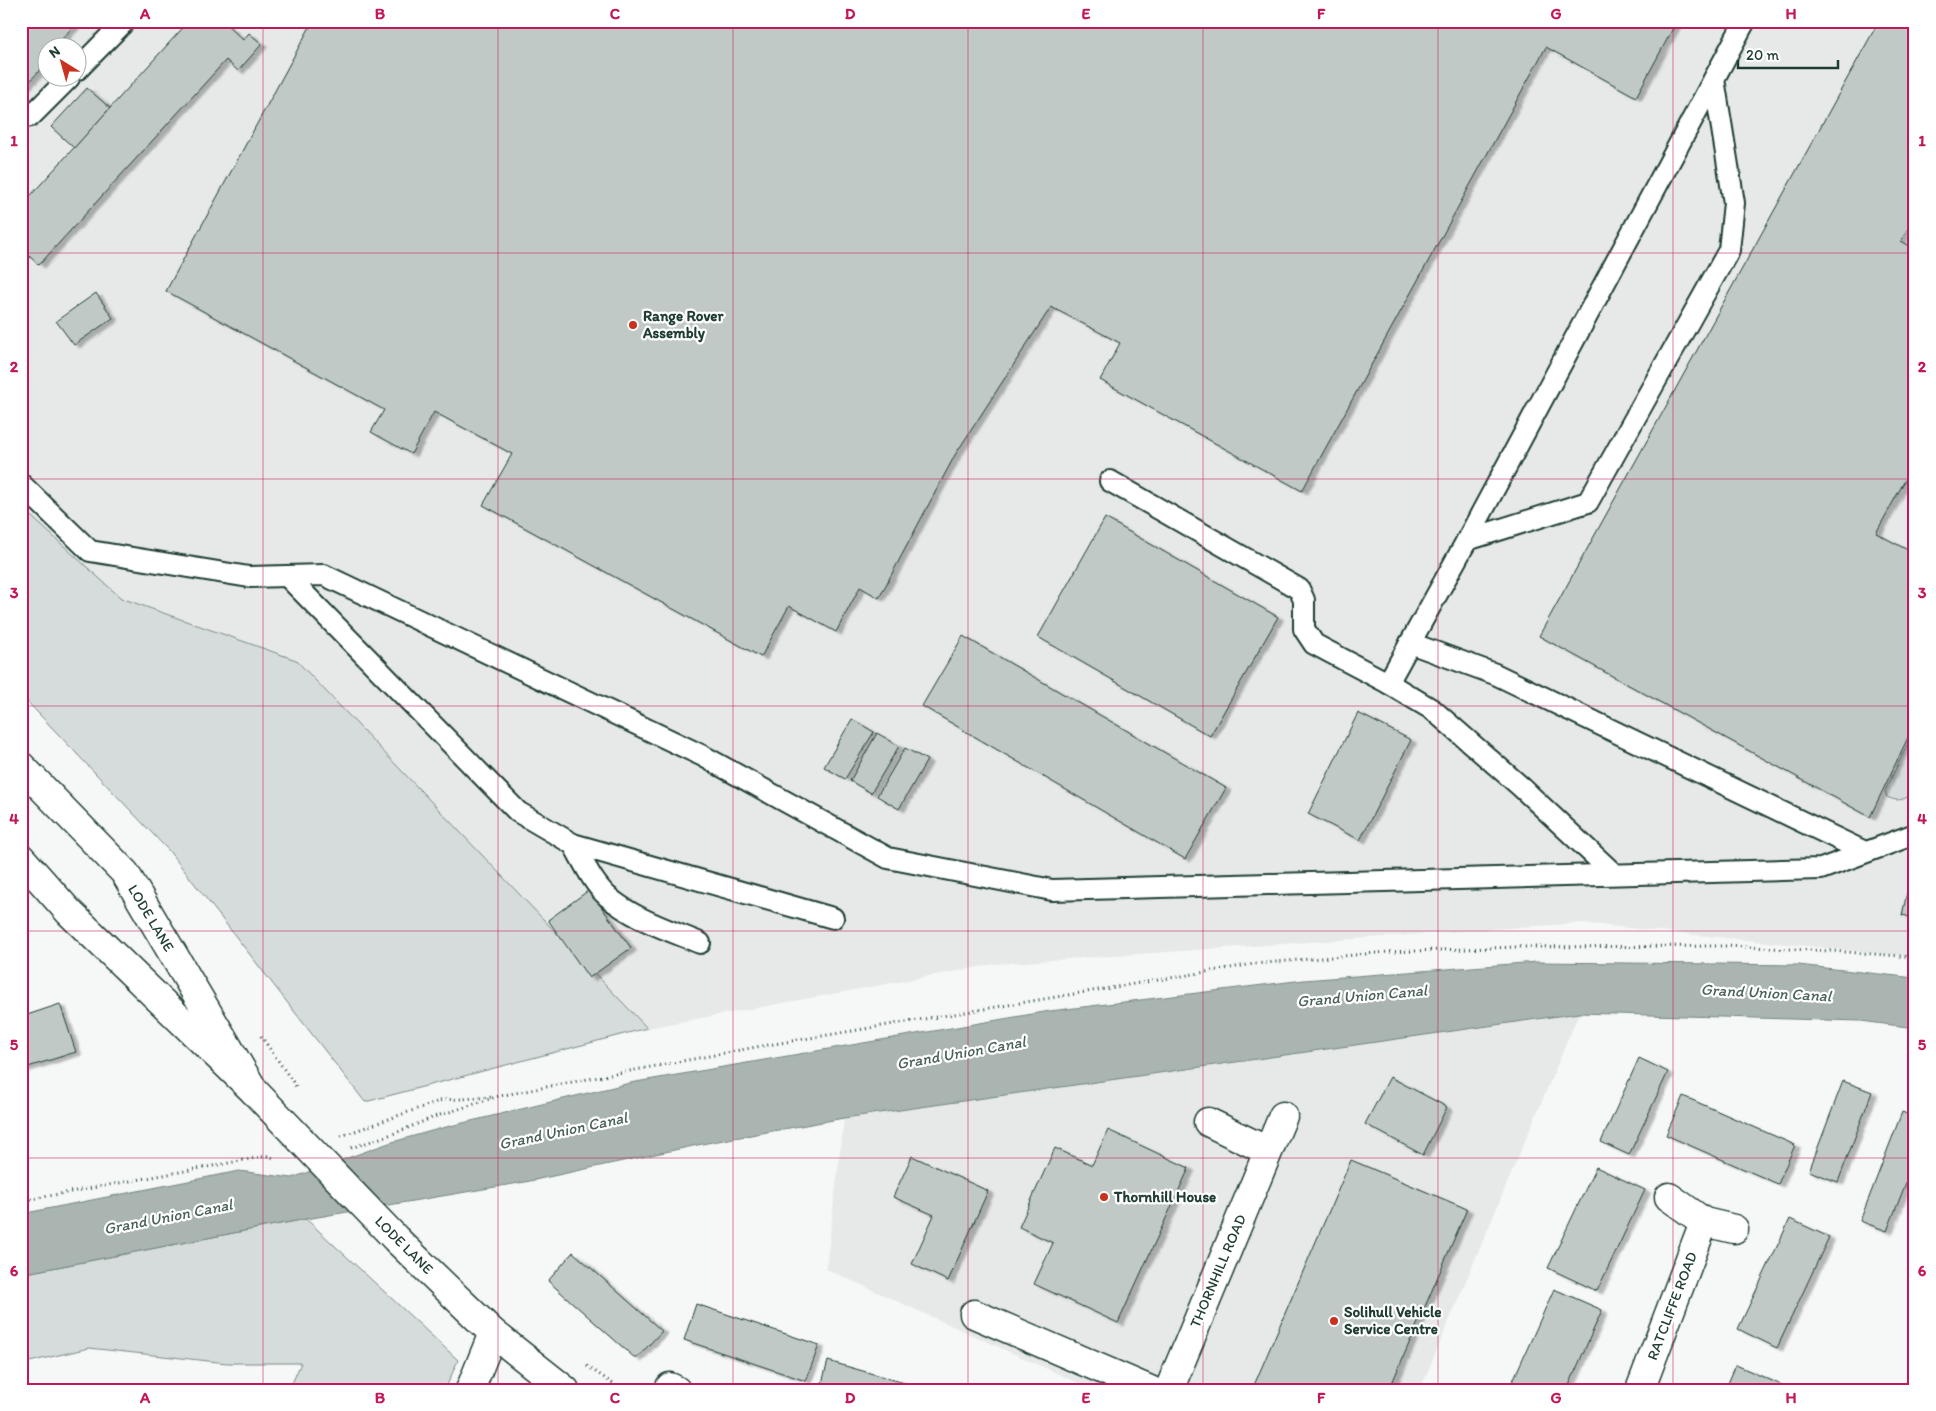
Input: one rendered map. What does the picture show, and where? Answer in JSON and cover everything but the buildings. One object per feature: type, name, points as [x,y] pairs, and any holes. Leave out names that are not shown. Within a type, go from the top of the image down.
[{"type":"main road","name":"LODE LANE","points":[[21,766],[124,873],[254,1091]]},
{"type":"main road","name":"LODE LANE","points":[[21,858],[69,912],[254,1091],[398,1240],[492,1333],[565,1390]]},
{"type":"main road","name":"THORNHILL ROAD","points":[[1169,1390],[1283,1116]]},
{"type":"main road","points":[[1208,1122],[1268,1151]]},
{"type":"main road","points":[[1669,1197],[1704,1222],[1734,1228]]},
{"type":"main road","name":"RATCLIFFE ROAD","points":[[1640,1390],[1704,1222]]},
{"type":"main road","points":[[974,1314],[1150,1390]]},
{"type":"main road","points":[[470,1390],[492,1333]]},
{"type":"lane","points":[[88,59],[125,21]]},
{"type":"lane","points":[[1388,683],[1467,540],[1745,21]]},
{"type":"lane","points":[[1467,540],[1588,502],[1729,250],[1734,203],[1714,79]]},
{"type":"lane","points":[[21,118],[31,116],[59,88]]},
{"type":"lane","points":[[1110,481],[1299,589],[1304,600],[1304,629],[1314,644],[1388,683],[1433,710],[1520,786],[1614,874]]},
{"type":"lane","points":[[21,484],[90,551],[249,577],[324,575],[703,756],[888,858],[1052,890],[1821,869],[1915,834]]},
{"type":"lane","points":[[287,576],[518,812],[573,844],[832,918]]},
{"type":"lane","points":[[1410,643],[1494,674],[1865,852]]},
{"type":"lane","points":[[573,844],[594,880],[606,895],[631,914],[700,943]]},
{"type":"path","points":[[336,1138],[442,1100],[499,1096],[756,1047],[1254,964],[1388,952],[1516,947],[1727,946],[1915,957]]},
{"type":"path","points":[[343,1151],[499,1096]]},
{"type":"path","points":[[21,1200],[267,1156],[276,1159]]},
{"type":"shaded area","points":[[21,21],[1915,21],[1915,957],[1580,923],[995,964],[647,1028],[372,841],[21,561]]},
{"type":"shaded area","points":[[21,507],[121,598],[296,660],[647,1028],[365,1102],[169,851],[21,695]]},
{"type":"shaded area","points":[[1915,729],[1915,792],[1902,799],[1891,799],[1887,797],[1885,791]]},
{"type":"shaded area","points":[[1579,1013],[1420,1390],[1094,1390],[826,1269],[844,1118]]},
{"type":"shaded area","points":[[306,1219],[458,1360],[445,1390],[289,1390],[301,1363],[227,1363],[89,1348],[21,1364],[21,1274]]},
{"type":"water","name":"Grand Union Canal","points":[[1537,962],[1798,965],[1915,978],[1915,1028],[1861,1021],[1579,1013],[844,1118],[707,1143],[525,1182],[306,1219],[21,1274],[21,1214],[239,1171],[292,1178],[389,1143],[442,1128],[630,1083],[1050,1011],[1304,980]]},
{"type":"place","name":"Range Rover Assembly","points":[[633,325]]},
{"type":"place","name":"Thornhill House","points":[[1104,1197]]},
{"type":"place","name":"Solihull Vehicle Service Centre","points":[[1334,1321]]}]
